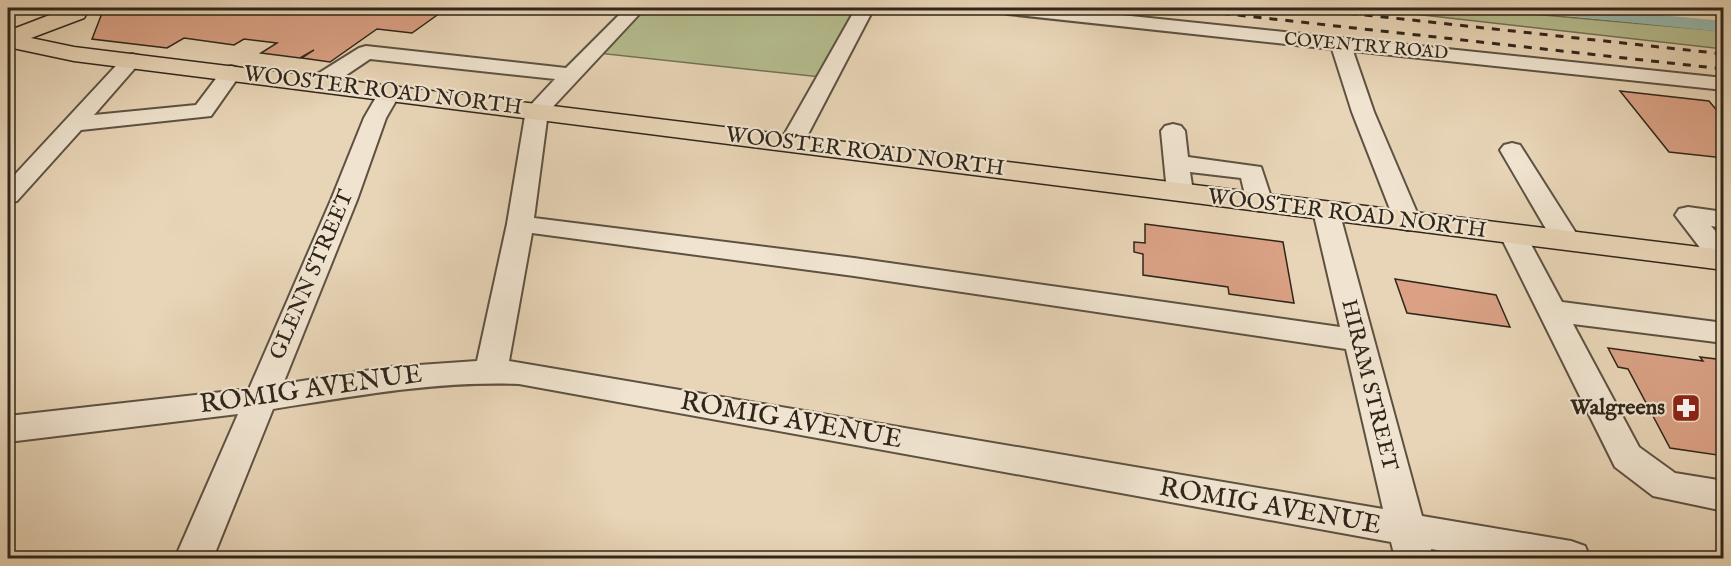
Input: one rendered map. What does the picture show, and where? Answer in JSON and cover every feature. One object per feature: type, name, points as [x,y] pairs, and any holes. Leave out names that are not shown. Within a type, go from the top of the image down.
[{"type":"main road","points":[[8,39],[78,10],[79,18],[76,24],[67,34],[46,48]]},
{"type":"main road","name":"WOOSTER ROAD NORTH","points":[[8,39],[46,48],[132,60],[1724,260]]},
{"type":"street","points":[[491,370],[520,224],[537,110],[636,8]]},
{"type":"street","points":[[792,142],[865,8]]},
{"type":"street","name":"COVENTRY ROAD","points":[[1008,8],[1341,46],[1407,50],[1713,83]]},
{"type":"street","points":[[1341,46],[1363,112],[1408,222]]},
{"type":"street","points":[[319,83],[366,52],[571,75]]},
{"type":"street","points":[[8,196],[132,60]]},
{"type":"street","points":[[72,124],[203,111],[231,72]]},
{"type":"street","points":[[1713,83],[1724,106]]},
{"type":"street","name":"GLENN STREET","points":[[194,558],[344,200],[375,118],[390,92]]},
{"type":"street","points":[[1173,131],[1180,192]]},
{"type":"street","points":[[1512,150],[1568,241]]},
{"type":"street","points":[[1177,163],[1252,172],[1260,202]]},
{"type":"street","name":"HIRAM STREET","points":[[1326,211],[1410,545]]},
{"type":"street","points":[[1724,220],[1688,215],[1724,260]]},
{"type":"street","points":[[520,224],[854,267],[1357,340]]},
{"type":"street","points":[[1513,235],[1627,457],[1666,486],[1724,496]]},
{"type":"street","points":[[1552,311],[1724,333]]},
{"type":"street","name":"ROMIG AVENUE","points":[[8,429],[261,399],[430,373],[491,370],[519,373],[1410,545],[1571,558]]},
{"type":"path","points":[[1657,8],[1724,15]]},
{"type":"green space","points":[[643,8],[854,8],[821,77],[597,53]]},
{"type":"green space","points":[[1361,8],[1465,8],[1723,31],[1723,49]]},
{"type":"building","points":[[104,8],[447,8],[412,33],[377,29],[330,62],[302,58],[314,50],[300,58],[261,53],[277,43],[244,39],[234,45],[184,38],[167,48],[92,39]]},
{"type":"building","points":[[1620,91],[1709,101],[1724,119],[1724,158],[1669,152]]},
{"type":"building","points":[[1145,224],[1283,242],[1294,303],[1229,294],[1228,287],[1143,275],[1143,254],[1134,252],[1134,242],[1145,243]]},
{"type":"building","points":[[1395,279],[1496,295],[1510,327],[1407,313]]},
{"type":"building","name":"Walgreens","points":[[1608,348],[1703,361],[1700,357],[1724,360],[1724,456],[1670,448],[1628,369],[1618,367]]},
{"type":"waterway","points":[[1539,8],[1724,27]]},
{"type":"railway","points":[[1174,8],[1724,69]]},
{"type":"railway","points":[[1301,8],[1724,54]]},
{"type":"place","name":"Walgreens","points":[[1686,408]]}]
